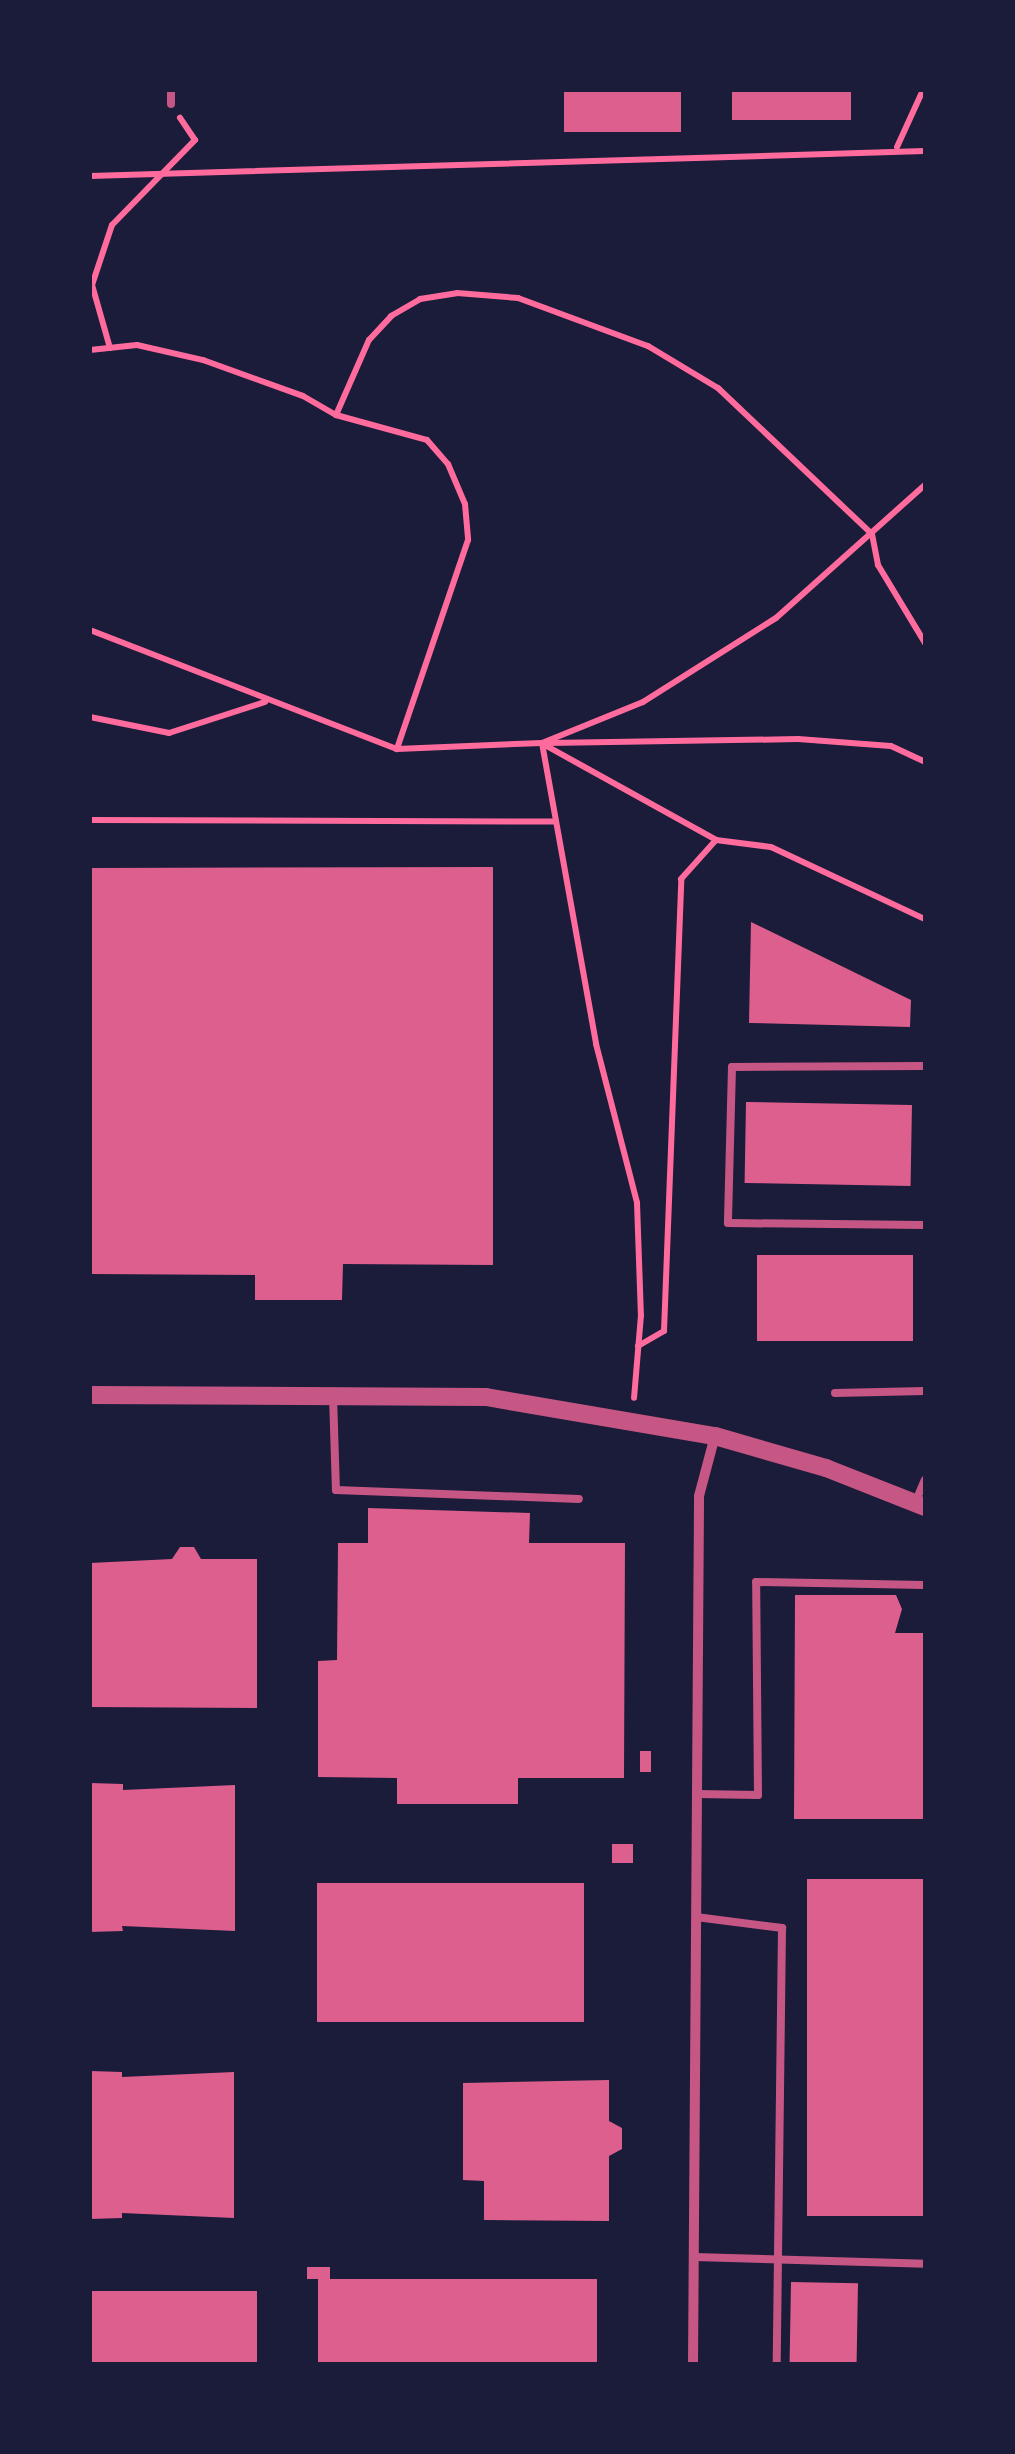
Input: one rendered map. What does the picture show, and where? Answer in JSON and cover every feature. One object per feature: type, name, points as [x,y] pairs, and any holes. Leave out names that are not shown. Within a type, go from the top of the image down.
[{"type":"street","points":[[90,1395],[486,1397],[714,1436],[920,1505]]},
{"type":"street","points":[[693,2364],[699,1496],[714,1436]]},
{"type":"lane","points":[[171,90],[171,104]]},
{"type":"lane","points":[[925,1066],[732,1067],[728,1223],[925,1225]]},
{"type":"lane","points":[[835,1393],[925,1392]]},
{"type":"lane","points":[[333,1396],[336,1490],[578,1499]]},
{"type":"lane","points":[[920,1505],[925,1480]]},
{"type":"lane","points":[[697,1794],[758,1795],[756,1582],[925,1585]]},
{"type":"lane","points":[[696,1917],[782,1928],[776,2364]]},
{"type":"lane","points":[[694,2257],[925,2264]]},
{"type":"path","points":[[896,147],[924,90]]},
{"type":"path","points":[[110,348],[92,284],[112,226],[195,140]]},
{"type":"path","points":[[90,176],[896,147],[925,151]]},
{"type":"path","points":[[336,415],[369,340],[391,316],[420,300],[457,293],[518,298],[648,346],[718,388],[872,534],[878,565],[925,643]]},
{"type":"path","points":[[90,350],[137,345],[203,360],[336,415],[427,440],[448,464],[466,504],[468,540],[398,749]]},
{"type":"path","points":[[542,743],[644,702],[776,618],[925,486]]},
{"type":"path","points":[[90,630],[266,702],[398,749],[542,743],[700,745],[798,738],[891,746],[925,762]]},
{"type":"path","points":[[90,717],[169,733],[266,702]]},
{"type":"path","points":[[542,743],[596,1044],[637,1203],[638,1346],[631,1420]]},
{"type":"path","points":[[542,743],[716,840],[771,847],[925,920]]},
{"type":"path","points":[[90,820],[554,822]]},
{"type":"path","points":[[638,1346],[664,1330],[681,878],[716,840]]},
{"type":"building","points":[[564,90],[681,90],[681,132],[564,132]]},
{"type":"building","points":[[732,90],[851,90],[851,120],[732,120]]},
{"type":"building","points":[[493,867],[493,1265],[343,1264],[342,1300],[255,1300],[255,1275],[90,1274],[90,868]]},
{"type":"building","points":[[751,922],[911,1000],[910,1027],[749,1023]]},
{"type":"building","points":[[746,1102],[912,1105],[911,1186],[745,1183]]},
{"type":"building","points":[[757,1255],[913,1255],[913,1341],[757,1341]]},
{"type":"building","points":[[368,1508],[530,1513],[529,1543],[625,1543],[624,1778],[518,1778],[518,1804],[397,1804],[397,1778],[318,1777],[318,1661],[337,1660],[338,1543],[368,1543]]},
{"type":"building","points":[[180,1547],[194,1547],[201,1559],[257,1559],[257,1708],[90,1707],[90,1563],[172,1559]]},
{"type":"building","points":[[795,1595],[896,1595],[902,1609],[895,1633],[925,1633],[925,1819],[794,1819]]},
{"type":"building","points":[[640,1751],[651,1751],[651,1772],[640,1772]]},
{"type":"building","points":[[90,1783],[123,1784],[123,1790],[235,1785],[235,1931],[122,1926],[123,1931],[90,1932]]},
{"type":"building","points":[[612,1844],[633,1844],[633,1863],[612,1863]]},
{"type":"building","points":[[807,1879],[925,1879],[925,2216],[807,2216]]},
{"type":"building","points":[[317,1883],[584,1883],[584,2022],[317,2022]]},
{"type":"building","points":[[90,2071],[122,2072],[122,2077],[234,2072],[234,2218],[122,2213],[122,2218],[90,2219]]},
{"type":"building","points":[[609,2080],[609,2121],[622,2128],[622,2149],[609,2156],[609,2221],[484,2220],[484,2181],[463,2180],[463,2083]]},
{"type":"building","points":[[307,2267],[330,2267],[330,2279],[597,2279],[597,2364],[318,2364],[318,2279],[307,2279]]},
{"type":"building","points":[[791,2282],[858,2283],[857,2364],[790,2364]]},
{"type":"building","points":[[90,2291],[257,2291],[257,2364],[90,2364]]}]
